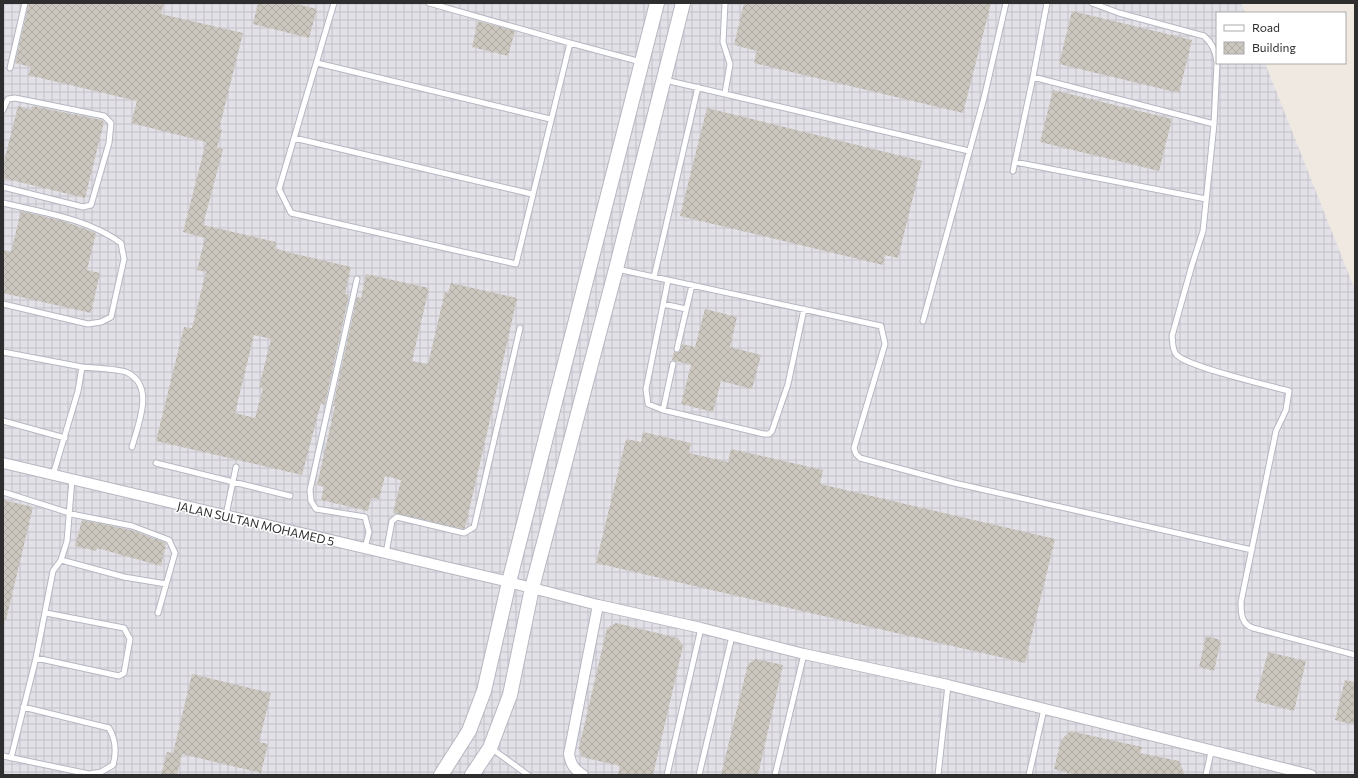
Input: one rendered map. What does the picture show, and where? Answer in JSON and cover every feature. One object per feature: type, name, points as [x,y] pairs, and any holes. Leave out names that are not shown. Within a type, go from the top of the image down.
[{"type":"street","points":[[441,775],[469,731],[484,691],[510,582],[657,3]]},
{"type":"street","points":[[472,775],[490,748],[510,695],[532,588],[616,269],[683,3]]},
{"type":"street","name":"JALAN SULTAN MOHAMED 5","points":[[3,463],[510,582],[598,605],[701,628],[804,654],[948,685],[1211,752],[1311,775]]},
{"type":"street","points":[[582,775],[574,769],[570,763],[569,754],[598,605]]},
{"type":"lane","points":[[10,68],[25,3]]},
{"type":"lane","points":[[334,3],[279,188],[291,213],[516,264],[550,119],[570,43]]},
{"type":"lane","points":[[430,3],[642,62]]},
{"type":"lane","points":[[725,3],[723,42],[730,64],[725,93]]},
{"type":"lane","points":[[923,321],[984,98],[1006,3]]},
{"type":"lane","points":[[1013,171],[1034,77],[1047,3]]},
{"type":"lane","points":[[1092,3],[1119,13],[1204,36],[1212,45],[1216,53]]},
{"type":"lane","points":[[316,63],[550,119]]},
{"type":"lane","points":[[1217,64],[1214,124],[1203,231],[1172,336],[1175,353],[1180,358],[1211,369],[1289,391],[1286,410],[1276,431],[1241,602],[1241,614],[1243,621],[1248,626],[1355,655]]},
{"type":"lane","points":[[1034,77],[1214,124]]},
{"type":"lane","points":[[664,80],[969,151]]},
{"type":"lane","points":[[654,277],[698,87]]},
{"type":"lane","points":[[3,110],[8,99],[15,98],[38,101],[104,116],[111,123],[109,143],[90,205],[83,207],[3,187]]},
{"type":"lane","points":[[294,138],[532,194]]},
{"type":"lane","points":[[1015,162],[1206,199]]},
{"type":"lane","points":[[3,203],[82,221],[106,232],[121,243],[124,259],[111,317],[100,322],[88,324],[3,304]]},
{"type":"lane","points":[[616,269],[881,326],[885,344],[854,448],[856,454],[860,458],[954,483],[1252,550]]},
{"type":"lane","points":[[357,278],[310,490],[311,501],[316,510],[365,517],[368,532],[364,548]]},
{"type":"lane","points":[[668,280],[646,394],[650,405],[663,410],[764,434],[771,433],[788,384],[804,309]]},
{"type":"lane","points":[[677,349],[692,285]]},
{"type":"lane","points":[[663,304],[686,309]]},
{"type":"lane","points":[[386,553],[392,521],[397,517],[464,533],[474,527],[520,328]]},
{"type":"lane","points":[[3,352],[82,367],[128,372],[141,384],[144,400],[132,447]]},
{"type":"lane","points":[[663,410],[673,364]]},
{"type":"lane","points":[[53,475],[78,391],[82,367]]},
{"type":"lane","points":[[3,421],[65,438]]},
{"type":"lane","points":[[156,463],[232,483],[290,496]]},
{"type":"lane","points":[[226,515],[236,467]]},
{"type":"lane","points":[[11,758],[36,658],[53,571],[61,560],[67,541],[68,512],[72,479]]},
{"type":"lane","points":[[3,492],[68,512],[132,526],[170,540],[175,553],[158,613]]},
{"type":"lane","points":[[61,560],[124,576],[166,584]]},
{"type":"lane","points":[[36,658],[119,676],[124,673],[130,639],[124,628],[46,613]]},
{"type":"lane","points":[[667,775],[701,628]]},
{"type":"lane","points":[[699,775],[732,636]]},
{"type":"lane","points":[[775,775],[804,654]]},
{"type":"lane","points":[[938,775],[948,685]]},
{"type":"lane","points":[[3,756],[90,774],[101,772],[113,765],[116,755],[116,739],[109,728],[23,707]]},
{"type":"lane","points":[[1029,775],[1044,709]]},
{"type":"lane","points":[[490,748],[528,775]]},
{"type":"lane","points":[[1206,775],[1211,752]]},
{"type":"shaded area","points":[[3,3],[1241,3],[1245,12],[1216,12],[1216,64],[1265,64],[1355,290],[1355,775],[3,775]]},
{"type":"building","points":[[29,3],[164,3],[161,14],[243,33],[219,129],[222,129],[217,148],[223,149],[203,225],[276,242],[275,248],[287,252],[351,267],[345,294],[349,295],[325,404],[321,403],[302,475],[156,441],[184,327],[192,328],[206,272],[197,270],[205,238],[183,232],[206,142],[131,123],[137,101],[28,75],[31,67],[15,63]],"holes":[[[254,335],[271,339],[259,387],[263,388],[255,418],[235,413]]]},
{"type":"building","points":[[258,3],[292,3],[317,9],[309,38],[253,24]]},
{"type":"building","points":[[744,3],[991,3],[963,113],[754,63],[757,51],[734,45]]},
{"type":"building","points":[[1072,11],[1192,40],[1179,93],[1059,64]]},
{"type":"building","points":[[478,21],[515,31],[508,56],[472,47]]},
{"type":"building","points":[[1053,90],[1172,119],[1159,171],[1040,142]]},
{"type":"building","points":[[18,106],[31,110],[32,106],[102,120],[104,122],[85,198],[3,178],[3,166]]},
{"type":"building","points":[[707,108],[922,161],[898,258],[885,255],[883,265],[680,216]]},
{"type":"building","points":[[21,211],[63,221],[96,233],[87,270],[100,273],[91,313],[3,293],[3,250],[11,252]]},
{"type":"building","points":[[366,274],[429,288],[412,361],[428,364],[445,292],[448,293],[451,283],[517,298],[465,528],[463,529],[393,513],[401,480],[385,476],[379,499],[371,498],[368,511],[321,500],[324,487],[317,485],[357,297],[361,298]]},
{"type":"building","points":[[705,309],[737,317],[730,347],[761,355],[752,389],[721,381],[713,412],[681,404],[691,365],[672,360],[674,352],[680,352],[682,344],[695,347]]},
{"type":"building","points":[[643,432],[691,443],[689,453],[728,462],[731,449],[823,470],[820,484],[1055,539],[1025,663],[596,563],[626,439],[641,442]]},
{"type":"building","points":[[3,500],[33,507],[6,620],[3,620]]},
{"type":"building","points":[[82,520],[131,530],[166,543],[161,566],[97,548],[96,551],[75,546]]},
{"type":"building","points":[[616,623],[678,638],[683,646],[653,775],[618,775],[620,766],[582,757],[579,748],[607,628]]},
{"type":"building","points":[[1206,636],[1221,640],[1214,671],[1199,667]]},
{"type":"building","points":[[1268,652],[1306,661],[1294,711],[1255,701]]},
{"type":"building","points":[[756,659],[783,665],[758,775],[721,775],[748,664]]},
{"type":"building","points":[[192,674],[271,693],[259,742],[268,744],[261,773],[182,754],[177,775],[161,775],[167,752],[173,753]]},
{"type":"building","points":[[1345,680],[1355,682],[1355,725],[1335,720]]},
{"type":"building","points":[[1070,731],[1142,747],[1140,753],[1179,761],[1185,775],[1072,775],[1054,769],[1061,740]]}]
